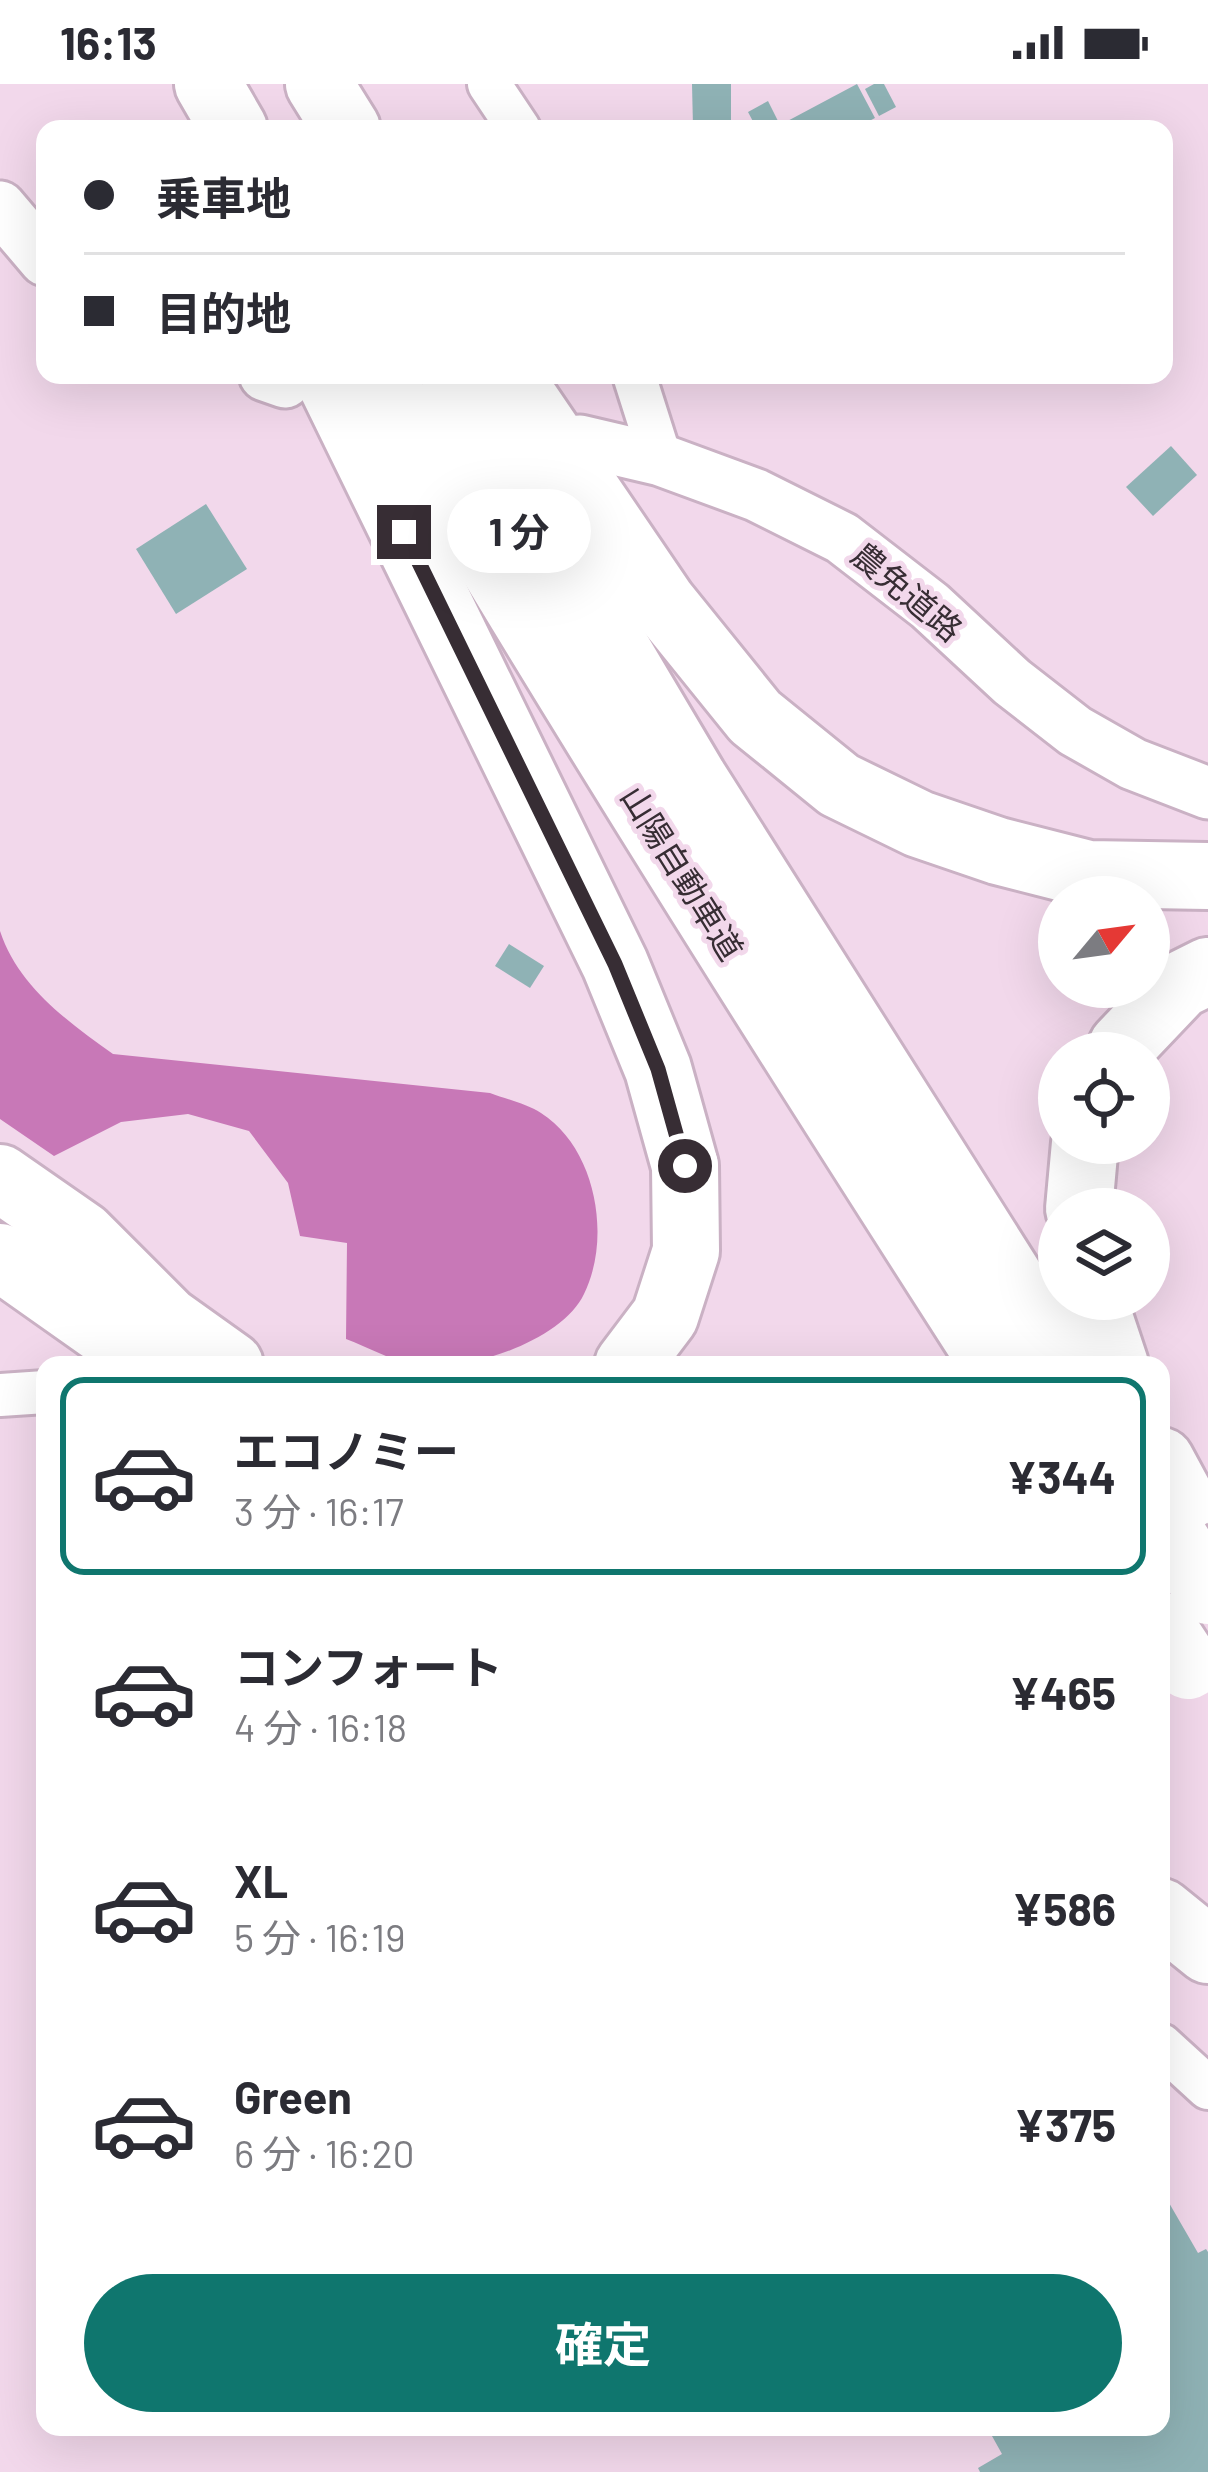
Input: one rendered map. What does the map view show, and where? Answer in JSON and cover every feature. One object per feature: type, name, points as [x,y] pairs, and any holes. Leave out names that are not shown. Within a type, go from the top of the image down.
[{"type":"highway","points":[[284,84],[305,120]]},
{"type":"highway","points":[[319,84],[341,120]]},
{"type":"highway","points":[[296,384],[615,964],[658,1069],[685,1166],[686,1251],[664,1316],[635,1356]]},
{"type":"highway","name":"山陽自動車道","points":[[384,384],[754,991],[988,1356]]},
{"type":"highway","name":"山陽自動車道","points":[[459,384],[694,779],[1059,1356]]},
{"type":"highway","points":[[514,384],[663,603],[754,717],[839,785],[920,824],[998,851],[1088,874],[1208,877]]},
{"type":"highway","points":[[1135,1032],[1180,985],[1208,971]]},
{"type":"highway","points":[[0,1178],[82,1235],[167,1320],[217,1356]]},
{"type":"highway","points":[[0,1257],[140,1356]]},
{"type":"highway","points":[[1100,1320],[1112,1356]]},
{"type":"highway","points":[[1170,1492],[1189,1558]]},
{"type":"highway","points":[[1170,1919],[1208,1950]]},
{"type":"street","points":[[489,84],[514,120]]},
{"type":"street","points":[[520,120],[522,84]]},
{"type":"street","points":[[0,207],[36,249]]},
{"type":"street","points":[[637,384],[662,460]]},
{"type":"street","name":"農免道路","points":[[580,441],[662,460],[756,495],[842,538],[1076,731],[1132,764],[1208,793]]},
{"type":"street","points":[[0,1395],[36,1393]]},
{"type":"street","points":[[1170,2052],[1208,2088]]},
{"type":"shaded area","points":[[0,931],[32,986],[62,1016],[113,1054],[490,1093],[541,1113],[575,1148],[594,1195],[597,1247],[592,1271],[572,1311],[555,1326],[510,1350],[493,1356],[387,1356],[346,1339],[347,1243],[300,1236],[288,1183],[249,1131],[188,1114],[121,1122],[54,1156],[0,1119]]},
{"type":"building","points":[[692,84],[731,84],[731,120],[693,120]]},
{"type":"building","points":[[857,84],[875,118],[871,120],[789,120]]},
{"type":"building","points":[[884,84],[896,107],[879,116],[865,89]]},
{"type":"building","points":[[768,101],[778,120],[752,120],[748,112]]},
{"type":"building","points":[[1171,446],[1197,475],[1153,516],[1126,487]]},
{"type":"building","points":[[206,504],[247,569],[176,614],[136,549]]},
{"type":"building","points":[[509,944],[544,966],[530,988],[495,966]]},
{"type":"building","points":[[1170,2205],[1198,2253],[1208,2252],[1208,2472],[980,2472],[978,2468],[1002,2454],[992,2436],[1170,2436]]},
{"type":"route","points":[[404,532],[615,964],[658,1069],[685,1166]]}]
